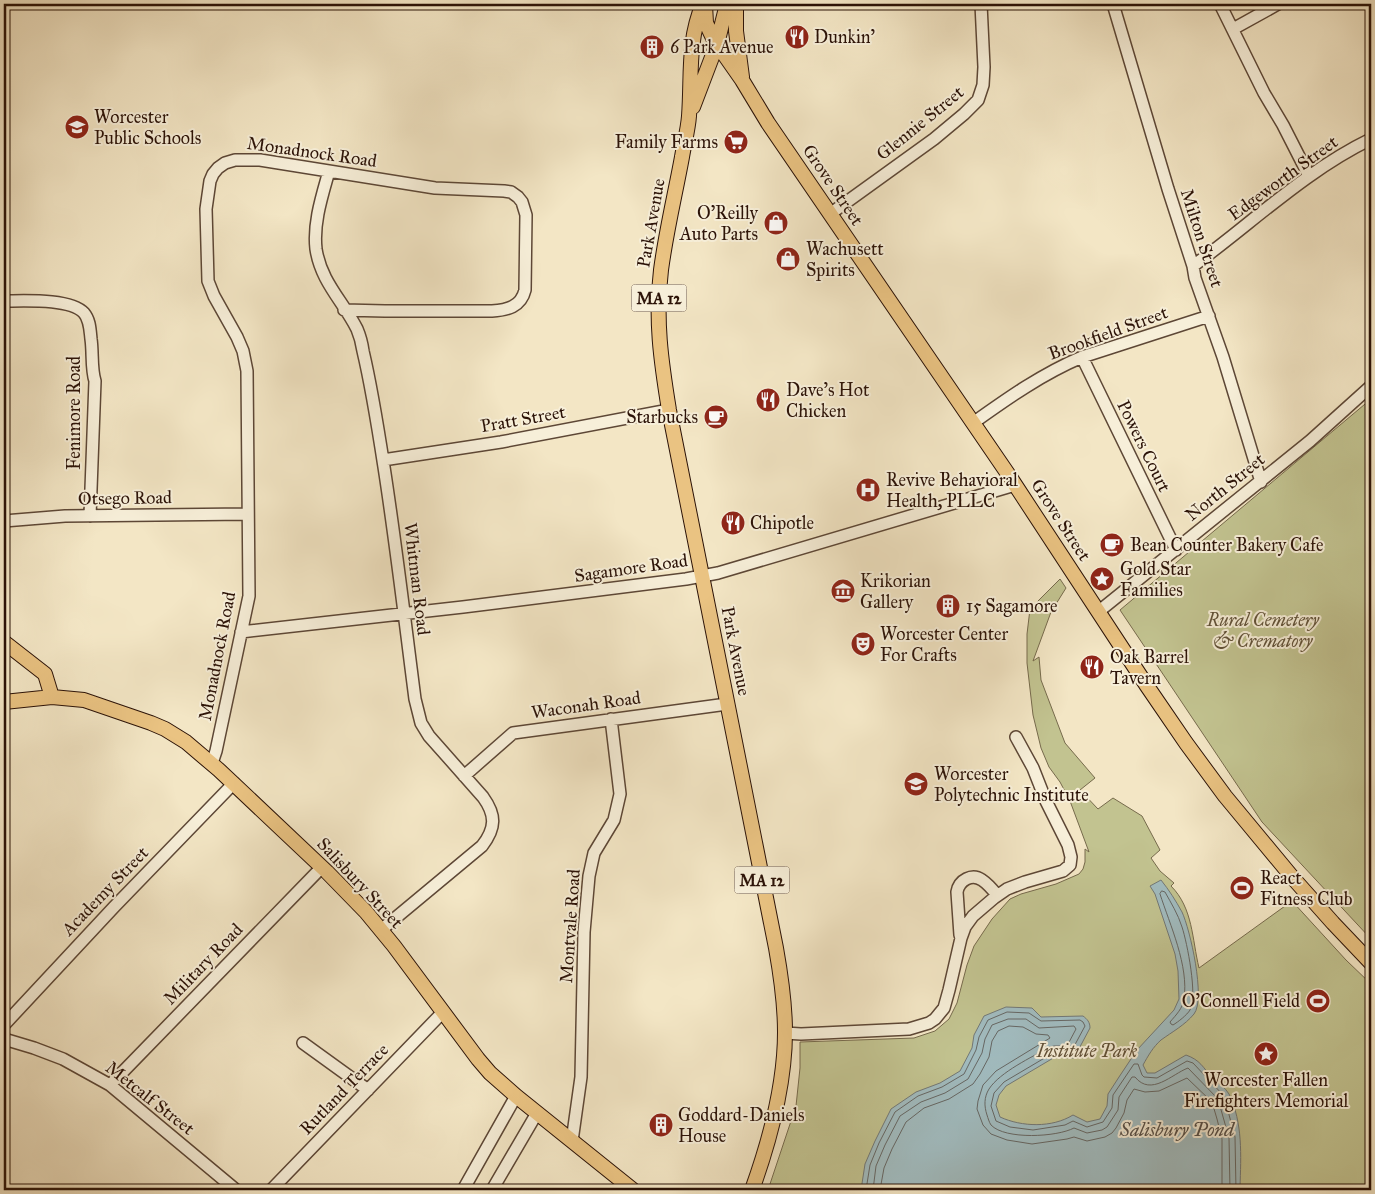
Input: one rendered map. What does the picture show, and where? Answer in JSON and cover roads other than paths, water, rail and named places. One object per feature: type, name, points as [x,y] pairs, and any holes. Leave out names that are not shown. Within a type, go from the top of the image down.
[{"type":"main road","name":"Grove Street","points":[[704,4],[706,23],[717,44],[768,123],[1015,484],[1168,718],[1225,796],[1318,906],[1371,963]]},
{"type":"main road","name":"Park Avenue","points":[[704,4],[698,16],[691,56],[689,118],[662,268],[659,295],[660,353],[669,410],[776,948],[782,990],[785,1033],[784,1056],[776,1106],[765,1151],[752,1190]]},
{"type":"main road","name":"MA 12","points":[[717,44],[727,4]]},
{"type":"main road","name":"Grove Street","points":[[736,4],[736,31],[742,80]]},
{"type":"main road","name":"Park Avenue","points":[[689,118],[717,44]]},
{"type":"main road","points":[[4,642],[45,674],[52,697]]},
{"type":"main road","name":"Salisbury Street","points":[[4,702],[52,697],[84,700],[151,723],[176,735],[234,783],[361,907],[381,930],[484,1066],[498,1081],[633,1190]]},
{"type":"street","name":"Glennie Street","points":[[830,214],[934,139],[978,100],[983,85],[984,67],[981,4]]},
{"type":"street","name":"Milton Street","points":[[1113,4],[1193,266],[1195,278],[1242,417],[1261,482]]},
{"type":"street","points":[[1220,4],[1264,93],[1309,176]]},
{"type":"street","points":[[1233,29],[1278,4]]},
{"type":"street","name":"Edgeworth Street","points":[[1193,266],[1309,176],[1371,139]]},
{"type":"street","name":"Monadnock Road","points":[[212,763],[249,596],[247,372],[238,337],[214,296],[208,281],[206,209],[209,185],[213,174],[225,163],[235,160],[260,160],[446,189],[511,192],[520,199],[526,215],[525,290],[520,300],[511,308],[492,311],[344,310]]},
{"type":"street","name":"Whitman Road","points":[[329,171],[317,222],[316,249],[320,266],[327,282],[357,330],[361,340],[372,391],[383,460],[415,699],[421,723],[429,736],[483,797],[489,807],[493,823],[491,834],[482,846],[381,930]]},
{"type":"street","name":"Fenimore Road","points":[[4,301],[56,302],[73,306],[87,317],[90,325],[93,376],[95,381],[90,516]]},
{"type":"street","name":"Brookfield Street","points":[[973,423],[1052,370],[1082,357],[1209,316]]},
{"type":"street","name":"Powers Court","points":[[1082,357],[1176,550]]},
{"type":"street","name":"North Street","points":[[1098,612],[1261,482],[1371,386]]},
{"type":"street","name":"Pratt Street","points":[[383,460],[501,442],[669,410]]},
{"type":"street","name":"Sagamore Road","points":[[241,632],[466,607],[702,576],[1015,484]]},
{"type":"street","name":"Otsego Road","points":[[4,522],[65,516],[248,514]]},
{"type":"street","name":"Waconah Road","points":[[464,776],[513,733],[728,704]]},
{"type":"street","name":"Montvale Road","points":[[572,1141],[581,1077],[584,932],[590,871],[594,852],[614,820],[620,794],[611,719]]},
{"type":"street","points":[[785,1033],[909,1029],[929,1022],[940,1014],[946,1003],[961,938],[968,922],[997,895],[1007,889],[1063,871],[1070,865],[1071,860],[1068,846],[1046,801],[1033,768],[1016,738]]},
{"type":"street","name":"Academy Street","points":[[4,1025],[126,894],[234,783]]},
{"type":"street","name":"Military Road","points":[[110,1085],[322,867]]},
{"type":"street","points":[[961,938],[957,892],[958,886],[962,881],[971,878],[980,879],[997,895]]},
{"type":"street","name":"Rutland Terrace","points":[[271,1190],[443,1012]]},
{"type":"street","name":"Metcalf Street","points":[[4,1039],[63,1059],[110,1085],[236,1190]]},
{"type":"street","points":[[303,1043],[368,1090]]},
{"type":"street","points":[[463,1190],[516,1096]]},
{"type":"street","points":[[492,1190],[537,1113]]},
{"type":"water","name":"Salisbury Pond","points":[[1161,880],[1182,912],[1189,933],[1198,980],[1197,1006],[1194,1014],[1187,1022],[1158,1043],[1143,1065],[1147,1073],[1155,1073],[1186,1055],[1204,1067],[1212,1078],[1229,1094],[1234,1105],[1239,1128],[1241,1152],[1240,1187],[1242,1190],[861,1190],[865,1164],[891,1109],[916,1092],[940,1083],[960,1071],[972,1048],[974,1035],[984,1016],[1006,1007],[1032,1008],[1041,1017],[1083,1016],[1088,1021],[1090,1028],[1074,1058],[1055,1057],[1006,1086],[999,1095],[996,1105],[1000,1117],[1018,1123],[1037,1125],[1056,1122],[1073,1115],[1087,1122],[1100,1119],[1107,1106],[1108,1094],[1119,1077],[1137,1050],[1174,1010],[1179,999],[1175,954],[1155,894],[1150,886]]},
{"type":"place","name":"Dunkin'","points":[[797,37]]},
{"type":"place","name":"6 Park Avenue","points":[[652,47]]},
{"type":"place","name":"Worcester Public Schools","points":[[77,127]]},
{"type":"place","name":"Family Farms","points":[[736,142]]},
{"type":"place","name":"O'Reilly Auto Parts","points":[[776,223]]},
{"type":"place","name":"Wachusett Spirits","points":[[788,259]]},
{"type":"place","name":"Dave's Hot Chicken","points":[[768,400]]},
{"type":"place","name":"Starbucks","points":[[716,417]]},
{"type":"place","name":"Revive Behavioral Health, PLLC","points":[[868,490]]},
{"type":"place","name":"Chipotle","points":[[733,523]]},
{"type":"place","name":"Bean Counter Bakery Cafe","points":[[1112,545]]},
{"type":"place","name":"Gold Star Families","points":[[1102,579]]},
{"type":"place","name":"Krikorian Gallery","points":[[843,591]]},
{"type":"place","name":"15 Sagamore","points":[[948,606]]},
{"type":"place","name":"Worcester Center For Crafts","points":[[863,644]]},
{"type":"place","name":"Oak Barrel Tavern","points":[[1092,667]]},
{"type":"place","name":"Worcester Polytechnic Institute","points":[[916,784]]},
{"type":"place","name":"React Fitness Club","points":[[1242,888]]},
{"type":"place","name":"O'Connell Field","points":[[1318,1001]]},
{"type":"place","name":"Worcester Fallen Firefighters Memorial","points":[[1266,1054]]},
{"type":"place","name":"Goddard-Daniels House","points":[[661,1125]]},
{"type":"park label","name":"Rural Cemetery & Crematory","points":[[1263,630]]},
{"type":"park label","name":"Institute Park","points":[[1087,1051]]}]
